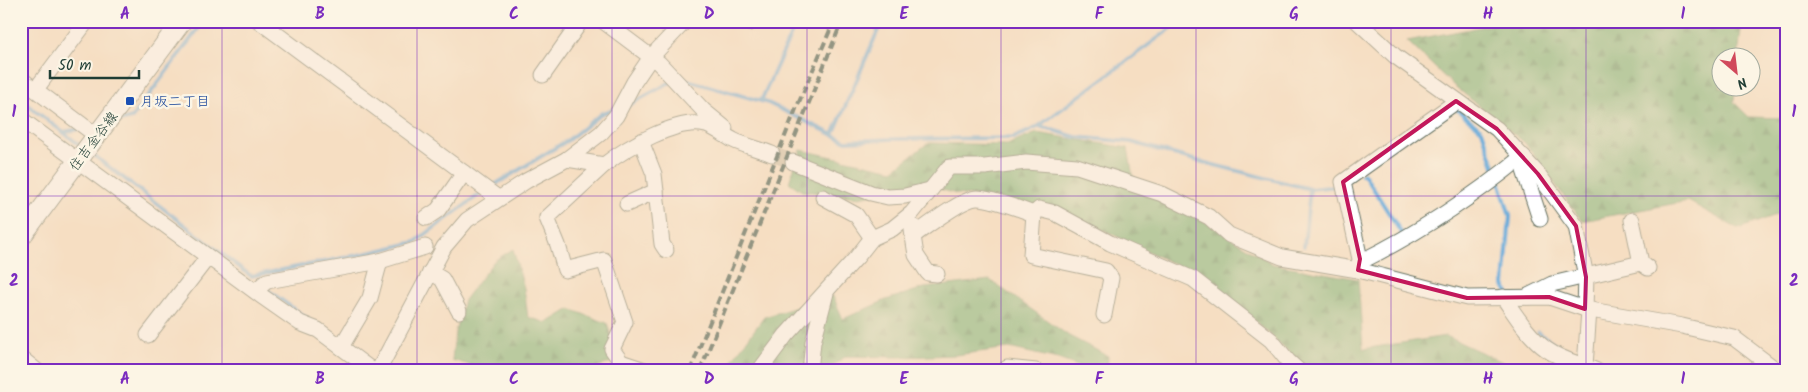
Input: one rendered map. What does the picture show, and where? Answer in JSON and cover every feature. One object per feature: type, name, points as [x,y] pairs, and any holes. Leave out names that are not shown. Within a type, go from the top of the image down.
[{"type":"main road","name":"住吉金谷線","points":[[21,237],[88,141],[112,115],[182,21]]},
{"type":"street","points":[[36,89],[86,21]]},
{"type":"street","points":[[259,21],[496,196]]},
{"type":"street","points":[[543,75],[581,21]]},
{"type":"street","points":[[603,21],[651,57],[670,74],[703,110],[726,129],[754,147]]},
{"type":"street","points":[[21,79],[36,89],[208,257],[259,287],[300,323],[318,330],[343,344],[378,368],[444,247],[467,220],[496,196],[567,159],[601,133],[616,116],[634,82],[651,57],[685,21]]},
{"type":"street","points":[[1366,24],[1395,56],[1452,104],[1497,129],[1538,174],[1576,226],[1586,277],[1587,365],[1575,364],[1546,348],[1524,327],[1513,297]]},
{"type":"street","points":[[1359,266],[1345,187],[1452,104]]},
{"type":"street","points":[[21,119],[88,141]]},
{"type":"street","points":[[648,371],[621,362],[612,349],[625,322],[604,260],[565,270],[558,245],[547,218],[604,165],[624,150],[676,127],[692,123],[706,125],[735,141],[772,154]]},
{"type":"street","points":[[641,141],[654,174],[662,244],[666,250]]},
{"type":"street","points":[[1359,266],[1402,241],[1491,182],[1521,157]]},
{"type":"street","points":[[1521,157],[1540,219]]},
{"type":"street","points":[[567,159],[604,165]]},
{"type":"street","points":[[793,162],[871,193],[888,197],[904,196],[930,190]]},
{"type":"street","points":[[759,371],[786,335],[872,238],[892,229],[912,213],[949,167],[985,167],[1026,162],[1077,166],[1162,194],[1209,217],[1229,235],[1282,257],[1359,266],[1467,298],[1549,297],[1587,309],[1682,326],[1734,338],[1780,371]]},
{"type":"street","points":[[426,218],[438,210],[464,173]]},
{"type":"street","points":[[937,274],[928,273],[916,255],[912,230],[938,194],[942,176]]},
{"type":"street","points":[[627,204],[656,191]]},
{"type":"street","points":[[823,197],[856,215],[872,238]]},
{"type":"street","points":[[913,236],[958,205],[976,198],[1012,206],[1034,214]]},
{"type":"street","points":[[1104,315],[1111,278],[1106,271],[1031,255],[1034,214],[1039,209],[1055,214],[1110,243],[1193,279],[1271,340],[1288,362],[1298,371]]},
{"type":"street","points":[[1513,297],[1552,284],[1645,266],[1632,220]]},
{"type":"street","points":[[259,287],[380,261],[425,247]]},
{"type":"street","points":[[148,335],[208,257]]},
{"type":"street","points":[[343,344],[370,298],[380,261]]},
{"type":"street","points":[[430,272],[442,279],[459,311]]},
{"type":"street","points":[[810,371],[813,342],[826,292]]},
{"type":"street","points":[[21,358],[37,371]]},
{"type":"street","points":[[1007,368],[1036,371]]},
{"type":"highlighted area","points":[[1456,101],[1497,129],[1538,174],[1576,226],[1586,277],[1585,309],[1549,297],[1467,298],[1358,270],[1360,259],[1343,182]]},
{"type":"green space","points":[[1512,21],[1742,21],[1739,48],[1710,48],[1710,98],[1734,98],[1734,102],[1749,117],[1787,118],[1787,211],[1738,229],[1688,201],[1582,221],[1525,143],[1452,84],[1407,41]]},
{"type":"green space","points":[[1037,133],[1128,148],[1133,177],[1273,264],[1358,279],[1363,349],[1446,336],[1522,371],[1310,371],[1213,283],[1085,221],[1030,204],[956,194],[923,184],[859,197],[802,191],[789,182],[801,150],[893,170],[928,143],[1007,145]]},
{"type":"green space","points":[[513,249],[524,288],[528,317],[547,323],[570,309],[607,323],[612,340],[614,361],[586,371],[491,371],[452,360],[455,332],[464,300],[494,261]]},
{"type":"green space","points":[[990,280],[1069,336],[1108,356],[1107,371],[1092,371],[1058,359],[1009,348],[956,355],[846,356],[826,371],[724,371],[764,317],[833,296],[843,319],[886,300],[924,288]]},
{"type":"waterway","points":[[116,122],[132,118],[204,21]]},
{"type":"waterway","points":[[761,101],[797,21]]},
{"type":"waterway","points":[[833,135],[882,21]]},
{"type":"waterway","points":[[680,78],[768,103],[846,141],[1013,138],[1036,128],[1181,21]]},
{"type":"waterway","points":[[627,106],[671,82]]},
{"type":"waterway","points":[[21,100],[81,146]]},
{"type":"waterway","points":[[1454,107],[1482,130],[1496,172]]},
{"type":"waterway","points":[[491,187],[568,140],[602,113],[615,109]]},
{"type":"waterway","points":[[1039,126],[1076,137],[1131,142],[1310,189],[1339,186],[1339,189]]},
{"type":"waterway","points":[[64,132],[79,129]]},
{"type":"waterway","points":[[91,153],[251,276],[415,242],[483,192]]},
{"type":"waterway","points":[[1362,175],[1364,174],[1402,234]]},
{"type":"waterway","points":[[1499,181],[1510,216],[1504,285],[1508,293]]},
{"type":"waterway","points":[[1304,246],[1310,189]]},
{"type":"waterway","points":[[265,288],[308,319]]},
{"type":"waterway","points":[[1538,332],[1560,348],[1582,357]]},
{"type":"waterway","points":[[1588,359],[1616,371]]},
{"type":"tunnel","points":[[772,154],[793,162]]},
{"type":"railway","points":[[690,371],[796,109],[834,21]]},
{"type":"railway","points":[[700,371],[842,21]]},
{"type":"place","name":"月坂二丁目","points":[[130,101]]}]
